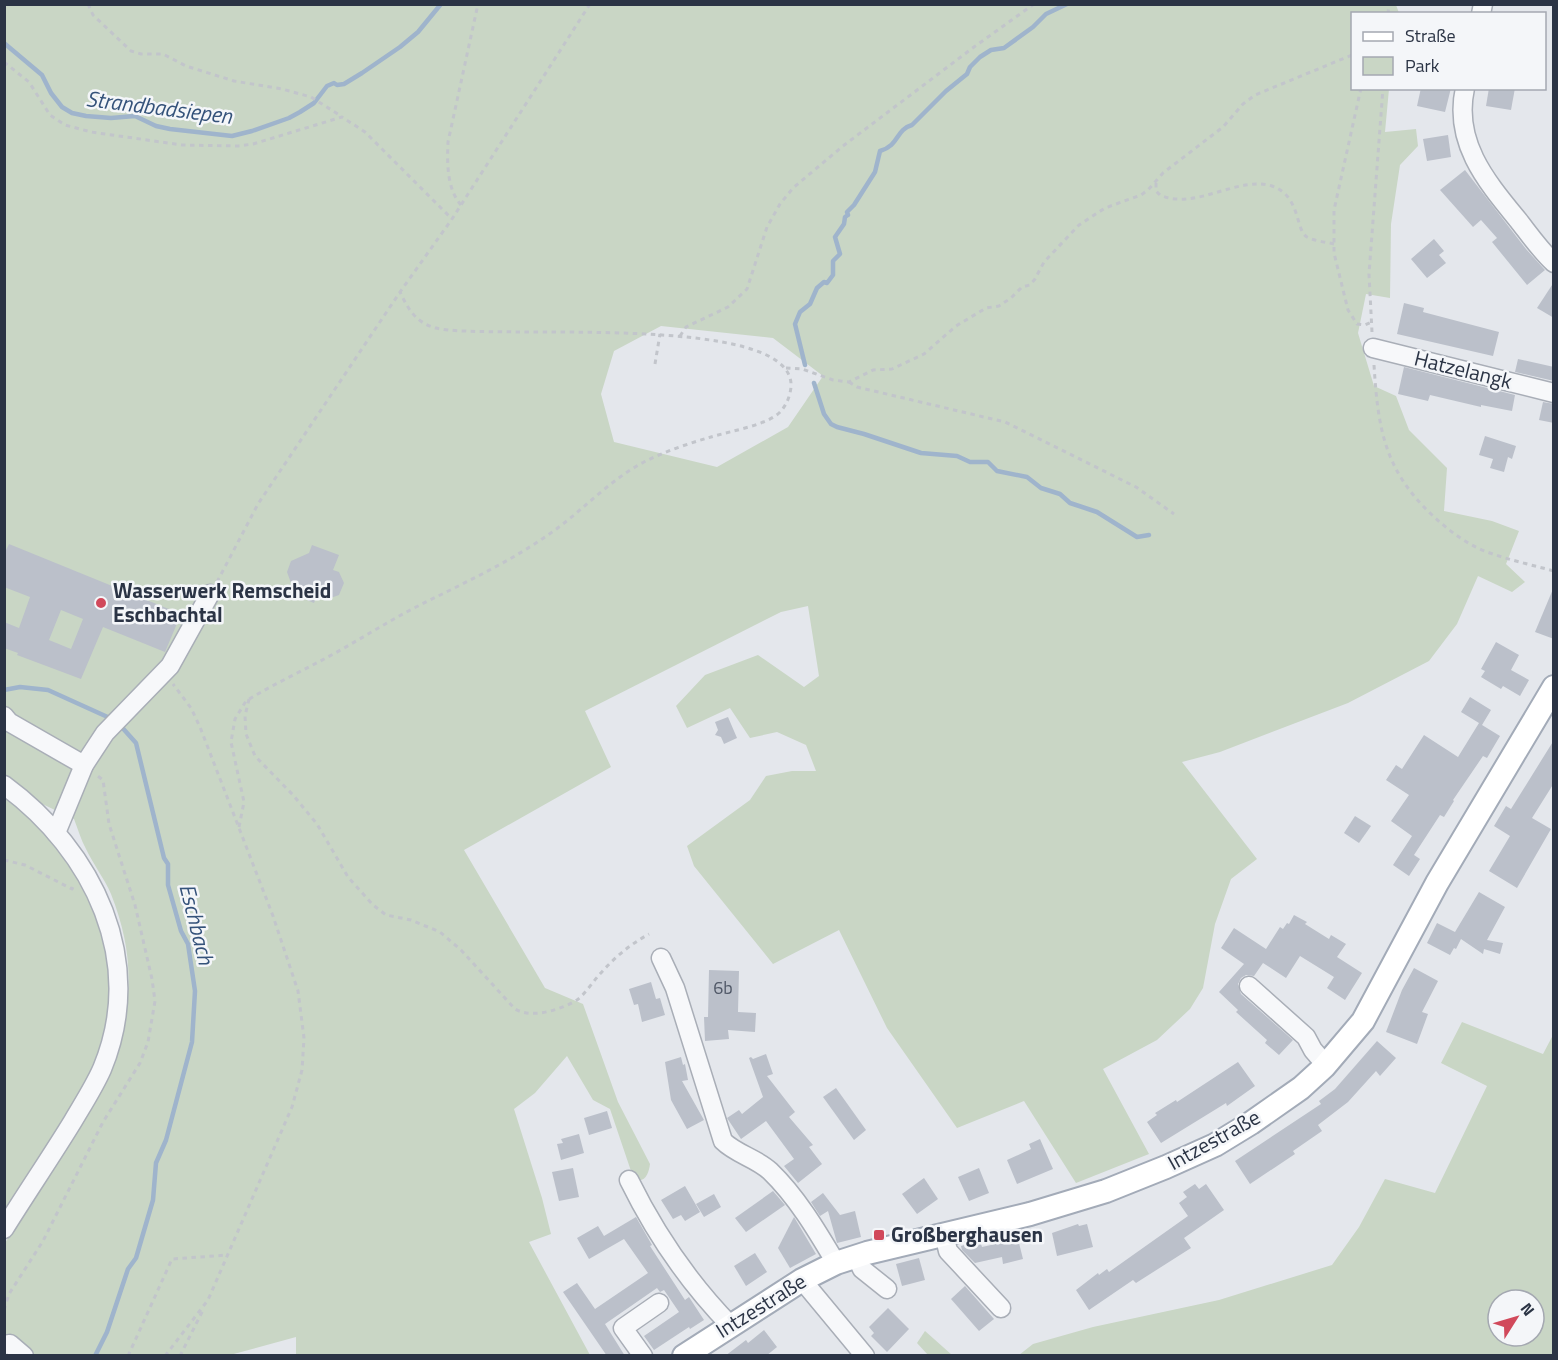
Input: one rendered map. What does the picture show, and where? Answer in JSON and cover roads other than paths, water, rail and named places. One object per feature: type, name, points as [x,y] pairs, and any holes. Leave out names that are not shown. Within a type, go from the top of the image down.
[{"type":"main road","name":"Intzestraße","points":[[697,1352],[731,1326],[802,1280],[846,1259],[1056,1207],[1106,1191],[1197,1154],[1251,1123],[1301,1088],[1326,1065],[1363,1021],[1437,883],[1554,687]]},
{"type":"street","points":[[1464,90],[1462,100],[1463,122],[1468,147],[1475,163],[1485,179],[1554,263]]},
{"type":"street","name":"Hatzelangk","points":[[1373,348],[1554,393]]},
{"type":"street","points":[[56,833],[84,765],[105,733],[170,666],[210,594]]},
{"type":"street","points":[[4,716],[9,722],[84,765]]},
{"type":"street","points":[[4,785],[24,801],[56,833],[81,867],[105,913],[115,945],[120,988],[115,1026],[105,1060],[92,1089],[4,1228]]},
{"type":"street","points":[[661,958],[675,988],[723,1141],[771,1172],[810,1220],[846,1259],[887,1289]]},
{"type":"street","points":[[1250,986],[1306,1036],[1313,1050],[1326,1065]]},
{"type":"street","points":[[628,1180],[659,1237],[675,1260],[731,1326]]},
{"type":"street","points":[[944,1234],[948,1251],[1001,1308]]},
{"type":"street","points":[[802,1280],[865,1356]]},
{"type":"street","points":[[643,1356],[623,1328],[659,1303]]},
{"type":"street","points":[[4,1345],[9,1344],[24,1356]]},
{"type":"waterway","name":"Strandbadsiepen","points":[[4,43],[42,75],[51,93],[62,107],[72,113],[111,118],[135,116],[156,126],[170,129],[232,136],[289,118],[314,103],[327,86],[334,83],[344,84],[362,73],[418,32],[441,4]]},
{"type":"waterway","points":[[805,365],[795,324],[800,312],[810,304],[817,288],[824,282],[827,283],[833,275],[833,261],[840,254],[835,237],[844,224],[847,212],[875,172],[880,151],[891,145],[903,130],[912,125],[946,91],[967,74],[970,67],[980,57],[991,50],[1004,48],[1033,27],[1046,14],[1067,4]]},
{"type":"waterway","points":[[814,383],[824,414],[831,424],[837,427],[921,453],[957,456],[970,462],[988,462],[997,471],[1027,477],[1041,488],[1060,494],[1070,503],[1097,512],[1137,537],[1149,535]]},
{"type":"waterway","name":"Eschbach","points":[[4,690],[20,687],[48,690],[112,719]]},
{"type":"waterway","name":"Eschbach","points":[[95,1356],[107,1332],[128,1269],[136,1258],[153,1200],[156,1163],[166,1140],[192,1042],[195,991],[188,944],[181,931],[168,885],[168,864],[164,858],[136,743],[119,724]]},
{"type":"place","name":"Wasserwerk Remscheid Eschbachtal","points":[[101,603]]},
{"type":"place","name":"Großberghausen","points":[[879,1235]]}]
